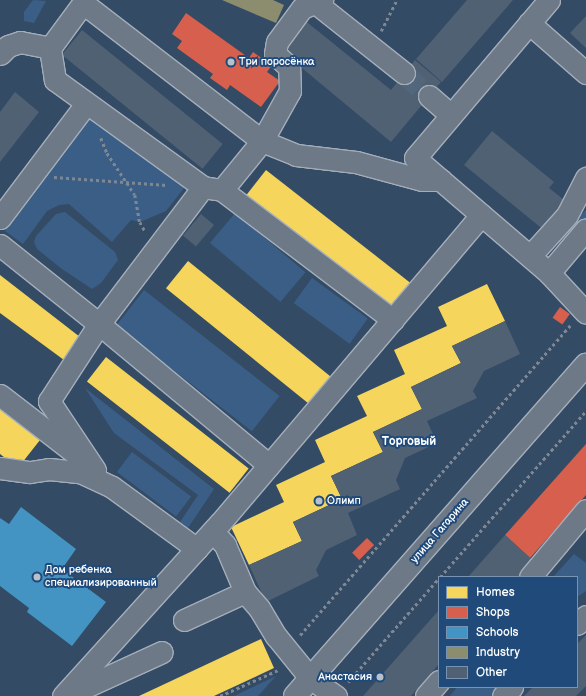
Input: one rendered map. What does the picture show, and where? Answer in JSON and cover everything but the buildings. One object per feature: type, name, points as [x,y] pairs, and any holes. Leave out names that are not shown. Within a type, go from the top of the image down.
[{"type":"main road","name":"улица Гагарина","points":[[295,696],[586,365]]},
{"type":"lane","points":[[549,0],[415,158],[549,273],[586,313]]},
{"type":"lane","points":[[95,470],[49,401],[99,324],[156,250],[212,189],[262,141],[290,91],[289,68],[275,54],[276,42],[302,8],[320,2],[404,74]]},
{"type":"lane","points":[[393,320],[212,189],[86,104],[55,80],[50,48],[83,3],[262,141],[296,155],[356,162],[422,180],[441,180]]},
{"type":"lane","points":[[529,23],[586,73]]},
{"type":"lane","points":[[0,54],[8,46],[20,42],[50,48]]},
{"type":"lane","points":[[429,96],[451,115]]},
{"type":"lane","points":[[0,218],[86,104]]},
{"type":"lane","points":[[530,256],[567,215],[586,178]]},
{"type":"lane","points":[[63,696],[213,532],[481,215]]},
{"type":"lane","points":[[549,273],[586,229]]},
{"type":"lane","points":[[0,246],[99,324],[270,465]]},
{"type":"lane","points":[[0,395],[95,470],[112,487],[197,549]]},
{"type":"lane","points":[[0,468],[30,472],[49,469],[80,472],[112,487]]},
{"type":"lane","points":[[531,576],[586,510]]},
{"type":"lane","points":[[213,532],[225,545],[246,592],[310,678],[340,690]]},
{"type":"lane","points":[[184,620],[246,592]]},
{"type":"lane","points":[[578,623],[586,616]]},
{"type":"lane","points":[[66,696],[162,652]]},
{"type":"lane","points":[[426,696],[438,682]]},
{"type":"lane","points":[[503,696],[511,688]]},
{"type":"path","points":[[371,47],[397,0]]},
{"type":"path","points":[[98,132],[125,182],[135,196],[140,222],[156,250]]},
{"type":"path","points":[[33,175],[212,189]]},
{"type":"path","points":[[220,696],[278,670],[289,649],[306,627],[560,336]]},
{"type":"path","points":[[442,576],[586,411]]},
{"type":"path","points":[[340,690],[438,580]]},
{"type":"shaded area","points":[[33,0],[46,1],[34,23],[24,21],[24,12]]},
{"type":"shaded area","points":[[89,116],[184,188],[166,211],[140,222],[131,220],[112,242],[69,204],[59,205],[47,211],[23,244],[5,231]]},
{"type":"shaded area","points":[[586,210],[586,222],[563,246],[558,243],[559,237]]},
{"type":"shaded area","points":[[65,212],[115,252],[118,260],[101,283],[92,289],[62,269],[37,249],[34,242],[36,236],[56,214]]},
{"type":"shaded area","points":[[235,213],[305,272],[280,302],[210,243]]},
{"type":"shaded area","points":[[312,278],[368,319],[350,344],[294,303]]},
{"type":"shaded area","points":[[144,290],[280,396],[252,431],[116,325]]},
{"type":"shaded area","points":[[85,388],[214,489],[188,528],[180,522],[198,495],[114,433]]},
{"type":"shaded area","points":[[132,452],[191,497],[176,517],[117,472]]},
{"type":"shaded area","points":[[574,554],[586,563],[586,591],[578,596],[578,576],[554,576]]},
{"type":"shaded area","points":[[276,676],[258,696],[234,696]]},
{"type":"shaded area","points":[[456,688],[503,688],[493,696],[450,696]]},
{"type":"tunnel","points":[[404,73],[429,96]]},
{"type":"place","name":"Три поросёнка","points":[[231,62]]},
{"type":"place","name":"Олимп","points":[[319,501]]},
{"type":"place","name":"Дом ребенка специализированный","points":[[37,577]]},
{"type":"place","name":"Анастасия","points":[[380,677]]},
{"type":"district","name":"Торговый","points":[[409,442]]}]
